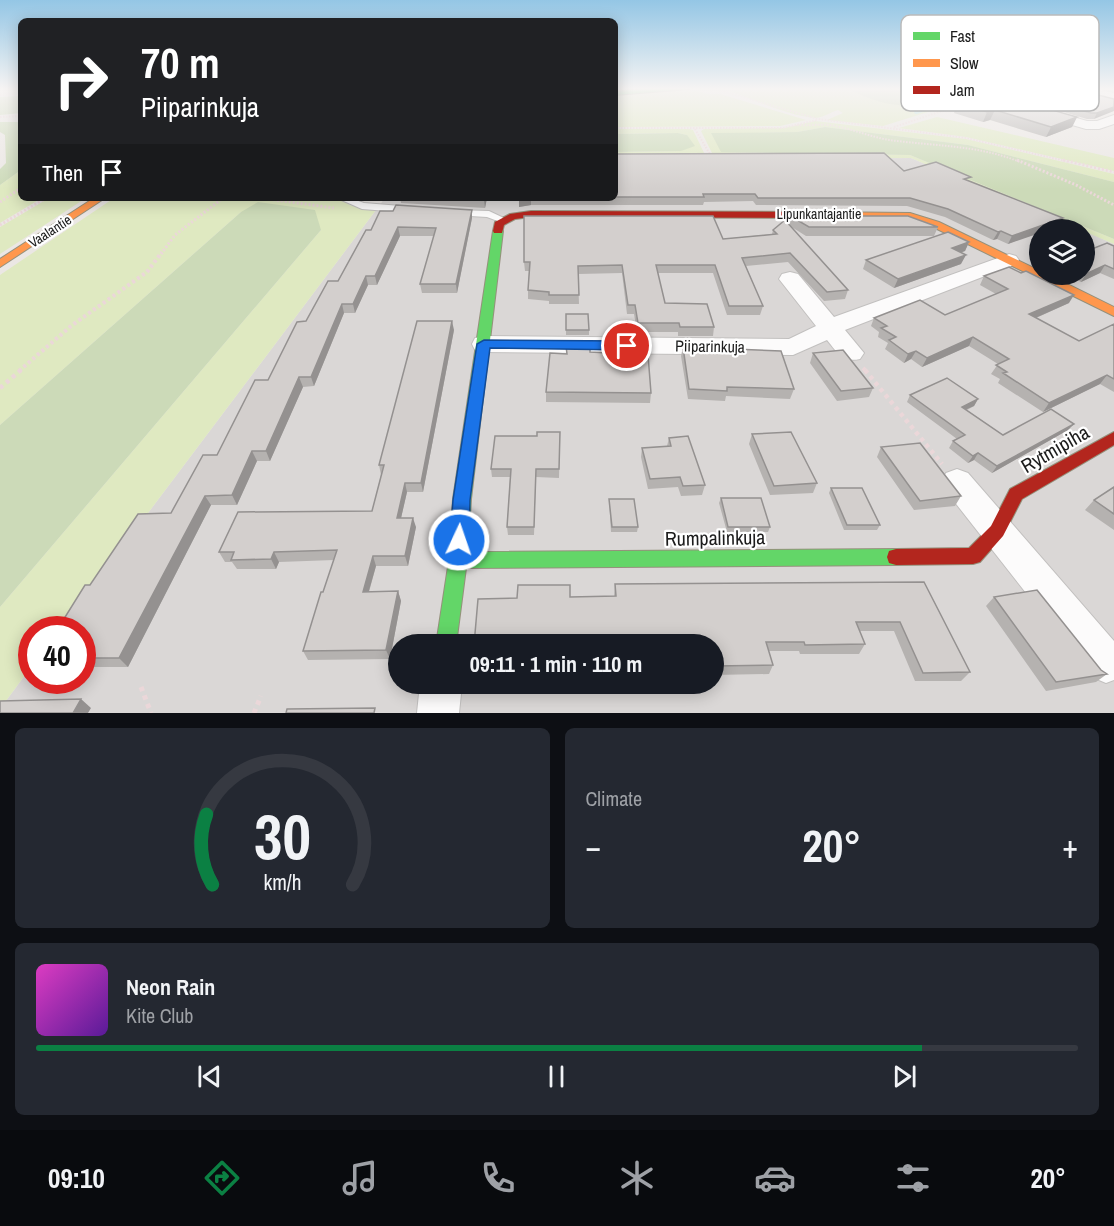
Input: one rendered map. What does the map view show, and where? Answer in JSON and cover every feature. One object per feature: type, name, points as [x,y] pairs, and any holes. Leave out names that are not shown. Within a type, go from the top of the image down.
[{"type":"street","points":[[1077,122],[1086,125],[1106,122]]},
{"type":"street","name":"Vaalantie","points":[[0,264],[95,201]]},
{"type":"street","name":"Lipunkantajantie","points":[[503,220],[516,216],[556,215],[895,213],[926,220],[1114,312]]},
{"type":"street","points":[[448,634],[458,560],[462,500],[499,224],[503,220]]},
{"type":"street","points":[[838,325],[1009,260]]},
{"type":"street","points":[[790,279],[838,325],[851,353]]},
{"type":"street","name":"Piiparinkuja","points":[[484,344],[793,347],[838,325]]},
{"type":"street","name":"Rytmipiha","points":[[998,531],[1016,494],[1114,438]]},
{"type":"street","points":[[957,482],[1106,663]]},
{"type":"street","name":"Rumpalinkuja","points":[[458,560],[973,555],[998,531]]},
{"type":"street","points":[[438,713],[440,694]]},
{"type":"lane","points":[[350,201],[362,206],[428,211]]},
{"type":"lane","points":[[449,212],[489,214],[503,220]]},
{"type":"path","points":[[618,128],[783,128],[807,122]]},
{"type":"path","points":[[845,122],[966,138],[1114,172]]},
{"type":"path","points":[[891,128],[908,122]]},
{"type":"path","points":[[797,125],[812,128],[828,125],[894,141],[964,147],[1006,156],[1076,185],[1114,205]]},
{"type":"path","points":[[0,202],[18,190]]},
{"type":"path","points":[[0,225],[41,201]]},
{"type":"path","points":[[0,388],[72,326],[147,272],[175,235],[219,201]]},
{"type":"path","points":[[283,201],[348,210],[362,206]]},
{"type":"path","points":[[851,353],[957,482]]},
{"type":"path","points":[[141,687],[151,713]]},
{"type":"path","points":[[254,713],[261,696]]},
{"type":"shaded area","points":[[911,158],[1056,219],[1029,219],[1029,285],[1095,285],[1095,235],[1114,244],[1114,713],[0,713],[0,709],[18,685],[18,694],[96,694],[96,616],[71,616],[383,201],[618,201],[618,160]]},
{"type":"green space","points":[[0,122],[18,122],[18,172],[0,185],[0,169],[6,163],[5,135],[0,132]]},
{"type":"green space","points":[[618,122],[796,122],[780,126],[618,127]]},
{"type":"green space","points":[[809,122],[826,122],[966,139],[1114,174],[1114,182],[968,145],[825,127],[797,132],[712,134],[722,152],[910,155],[1065,219],[1055,219],[911,158],[715,159],[701,131],[704,129],[784,128]]},
{"type":"green space","points":[[848,122],[895,122],[883,126]]},
{"type":"green space","points":[[919,122],[960,122],[1114,158],[1114,171],[966,137],[899,128]]},
{"type":"green space","points":[[825,127],[968,145],[1114,182],[1114,239],[1095,231],[1095,219],[1065,219],[910,155],[721,152],[711,133],[797,132]]},
{"type":"green space","points":[[618,129],[693,130],[707,159],[618,160],[618,152],[681,151],[687,135],[678,133],[618,134]]},
{"type":"green space","points":[[678,133],[687,135],[695,146],[681,151],[618,152],[618,134]]},
{"type":"green space","points":[[18,172],[18,201],[37,201],[0,223],[0,185]]},
{"type":"green space","points":[[44,201],[81,201],[0,254],[0,227]]},
{"type":"green space","points":[[110,201],[343,201],[350,205],[376,210],[71,616],[18,616],[18,685],[0,709],[0,607],[321,230],[241,212],[0,425],[0,275]]},
{"type":"green space","points":[[258,202],[315,210],[321,230],[0,607],[0,425],[241,212]]},
{"type":"green space","points":[[1095,231],[1114,239],[1114,244],[1095,236]]},
{"type":"building","points":[[1035,122],[1063,122],[1051,127]]},
{"type":"building","points":[[884,153],[904,171],[936,162],[971,177],[964,179],[1063,218],[1029,219],[1029,230],[1012,236],[948,209],[910,198],[758,198],[755,194],[703,194],[704,197],[618,197],[618,154]]},
{"type":"building","points":[[396,205],[472,210],[456,284],[420,284],[436,228],[398,227],[375,276],[366,276],[353,304],[342,304],[311,377],[299,377],[266,451],[252,451],[232,495],[205,496],[119,658],[96,658],[96,616],[66,616],[85,585],[90,585],[138,514],[171,513],[203,455],[217,455],[255,380],[268,380],[297,322],[306,321],[328,281],[338,281],[366,230],[371,230],[380,211],[393,211]]},
{"type":"building","points":[[524,216],[713,216],[723,239],[777,234],[773,230],[785,220],[848,290],[827,292],[790,253],[742,258],[763,306],[729,306],[715,265],[656,265],[665,303],[707,304],[714,327],[680,327],[679,323],[638,323],[635,305],[628,305],[622,265],[578,266],[579,295],[549,295],[549,292],[528,290],[530,262],[524,262]]},
{"type":"building","points":[[790,216],[908,216],[938,227],[809,227]]},
{"type":"building","points":[[948,232],[969,242],[952,248],[966,255],[898,279],[866,260]]},
{"type":"building","points":[[1107,243],[1114,246],[1114,269],[1105,265],[1095,270],[1095,248]]},
{"type":"building","points":[[1009,267],[1021,273],[1029,272],[1029,285],[1054,285],[1074,295],[1029,314],[1079,341],[1114,324],[1114,379],[1107,375],[1049,403],[1003,373],[1007,372],[996,365],[1009,359],[973,337],[927,358],[916,351],[908,354],[889,340],[896,337],[881,328],[887,326],[874,318],[920,300],[945,315],[1008,289],[984,276]]},
{"type":"building","points":[[566,314],[588,314],[589,330],[566,330]]},
{"type":"building","points":[[417,321],[452,321],[421,483],[405,483],[397,518],[413,518],[405,556],[373,556],[363,592],[398,591],[386,650],[303,651],[337,550],[274,552],[271,559],[231,560],[234,552],[219,552],[238,512],[372,511],[384,465],[379,465]]},
{"type":"building","points":[[566,346],[590,346],[590,352],[648,355],[651,393],[546,392],[550,353],[567,354]]},
{"type":"building","points":[[683,347],[781,351],[794,389],[727,387],[727,391],[689,389]]},
{"type":"building","points":[[843,350],[873,388],[841,391],[813,353]]},
{"type":"building","points":[[947,378],[978,399],[962,407],[1003,435],[1051,409],[1074,424],[997,466],[978,453],[973,456],[953,441],[965,435],[910,395]]},
{"type":"building","points":[[537,432],[560,432],[559,469],[536,469],[534,527],[507,527],[511,469],[491,469],[495,436],[537,436]]},
{"type":"building","points":[[791,432],[817,483],[774,486],[752,434]]},
{"type":"building","points":[[688,436],[705,485],[683,486],[680,477],[650,479],[642,448],[671,446],[669,438]]},
{"type":"building","points":[[920,443],[961,496],[920,501],[881,447]]},
{"type":"building","points":[[1114,487],[1114,514],[1094,500]]},
{"type":"building","points":[[831,488],[862,488],[880,525],[847,525]]},
{"type":"building","points":[[721,498],[761,498],[770,527],[728,527]]},
{"type":"building","points":[[609,499],[634,499],[638,527],[612,527]]},
{"type":"building","points":[[924,582],[970,672],[923,673],[900,622],[856,622],[865,644],[805,645],[804,642],[766,642],[773,665],[724,666],[724,634],[475,634],[478,599],[517,598],[518,585],[570,585],[570,597],[616,596],[615,584]]},
{"type":"building","points":[[1037,590],[1101,670],[1107,674],[1056,682],[994,597]]},
{"type":"building","points":[[81,699],[73,713],[0,713],[0,701]]},
{"type":"building","points":[[375,708],[374,713],[286,713],[287,709]]},
{"type":"traffic: fast","points":[[448,634],[458,560],[462,499],[498,231]]},
{"type":"traffic: fast","points":[[458,560],[896,557]]},
{"type":"traffic: slow","points":[[0,264],[95,201]]},
{"type":"traffic: slow","points":[[816,215],[907,215],[935,224],[1114,312]]},
{"type":"traffic: jam","points":[[498,231],[499,224],[513,216],[531,214],[816,215]]},
{"type":"traffic: jam","points":[[896,557],[973,556],[997,531],[1016,494],[1114,438]]},
{"type":"route","points":[[459,540],[462,500],[484,344],[627,346]]}]
